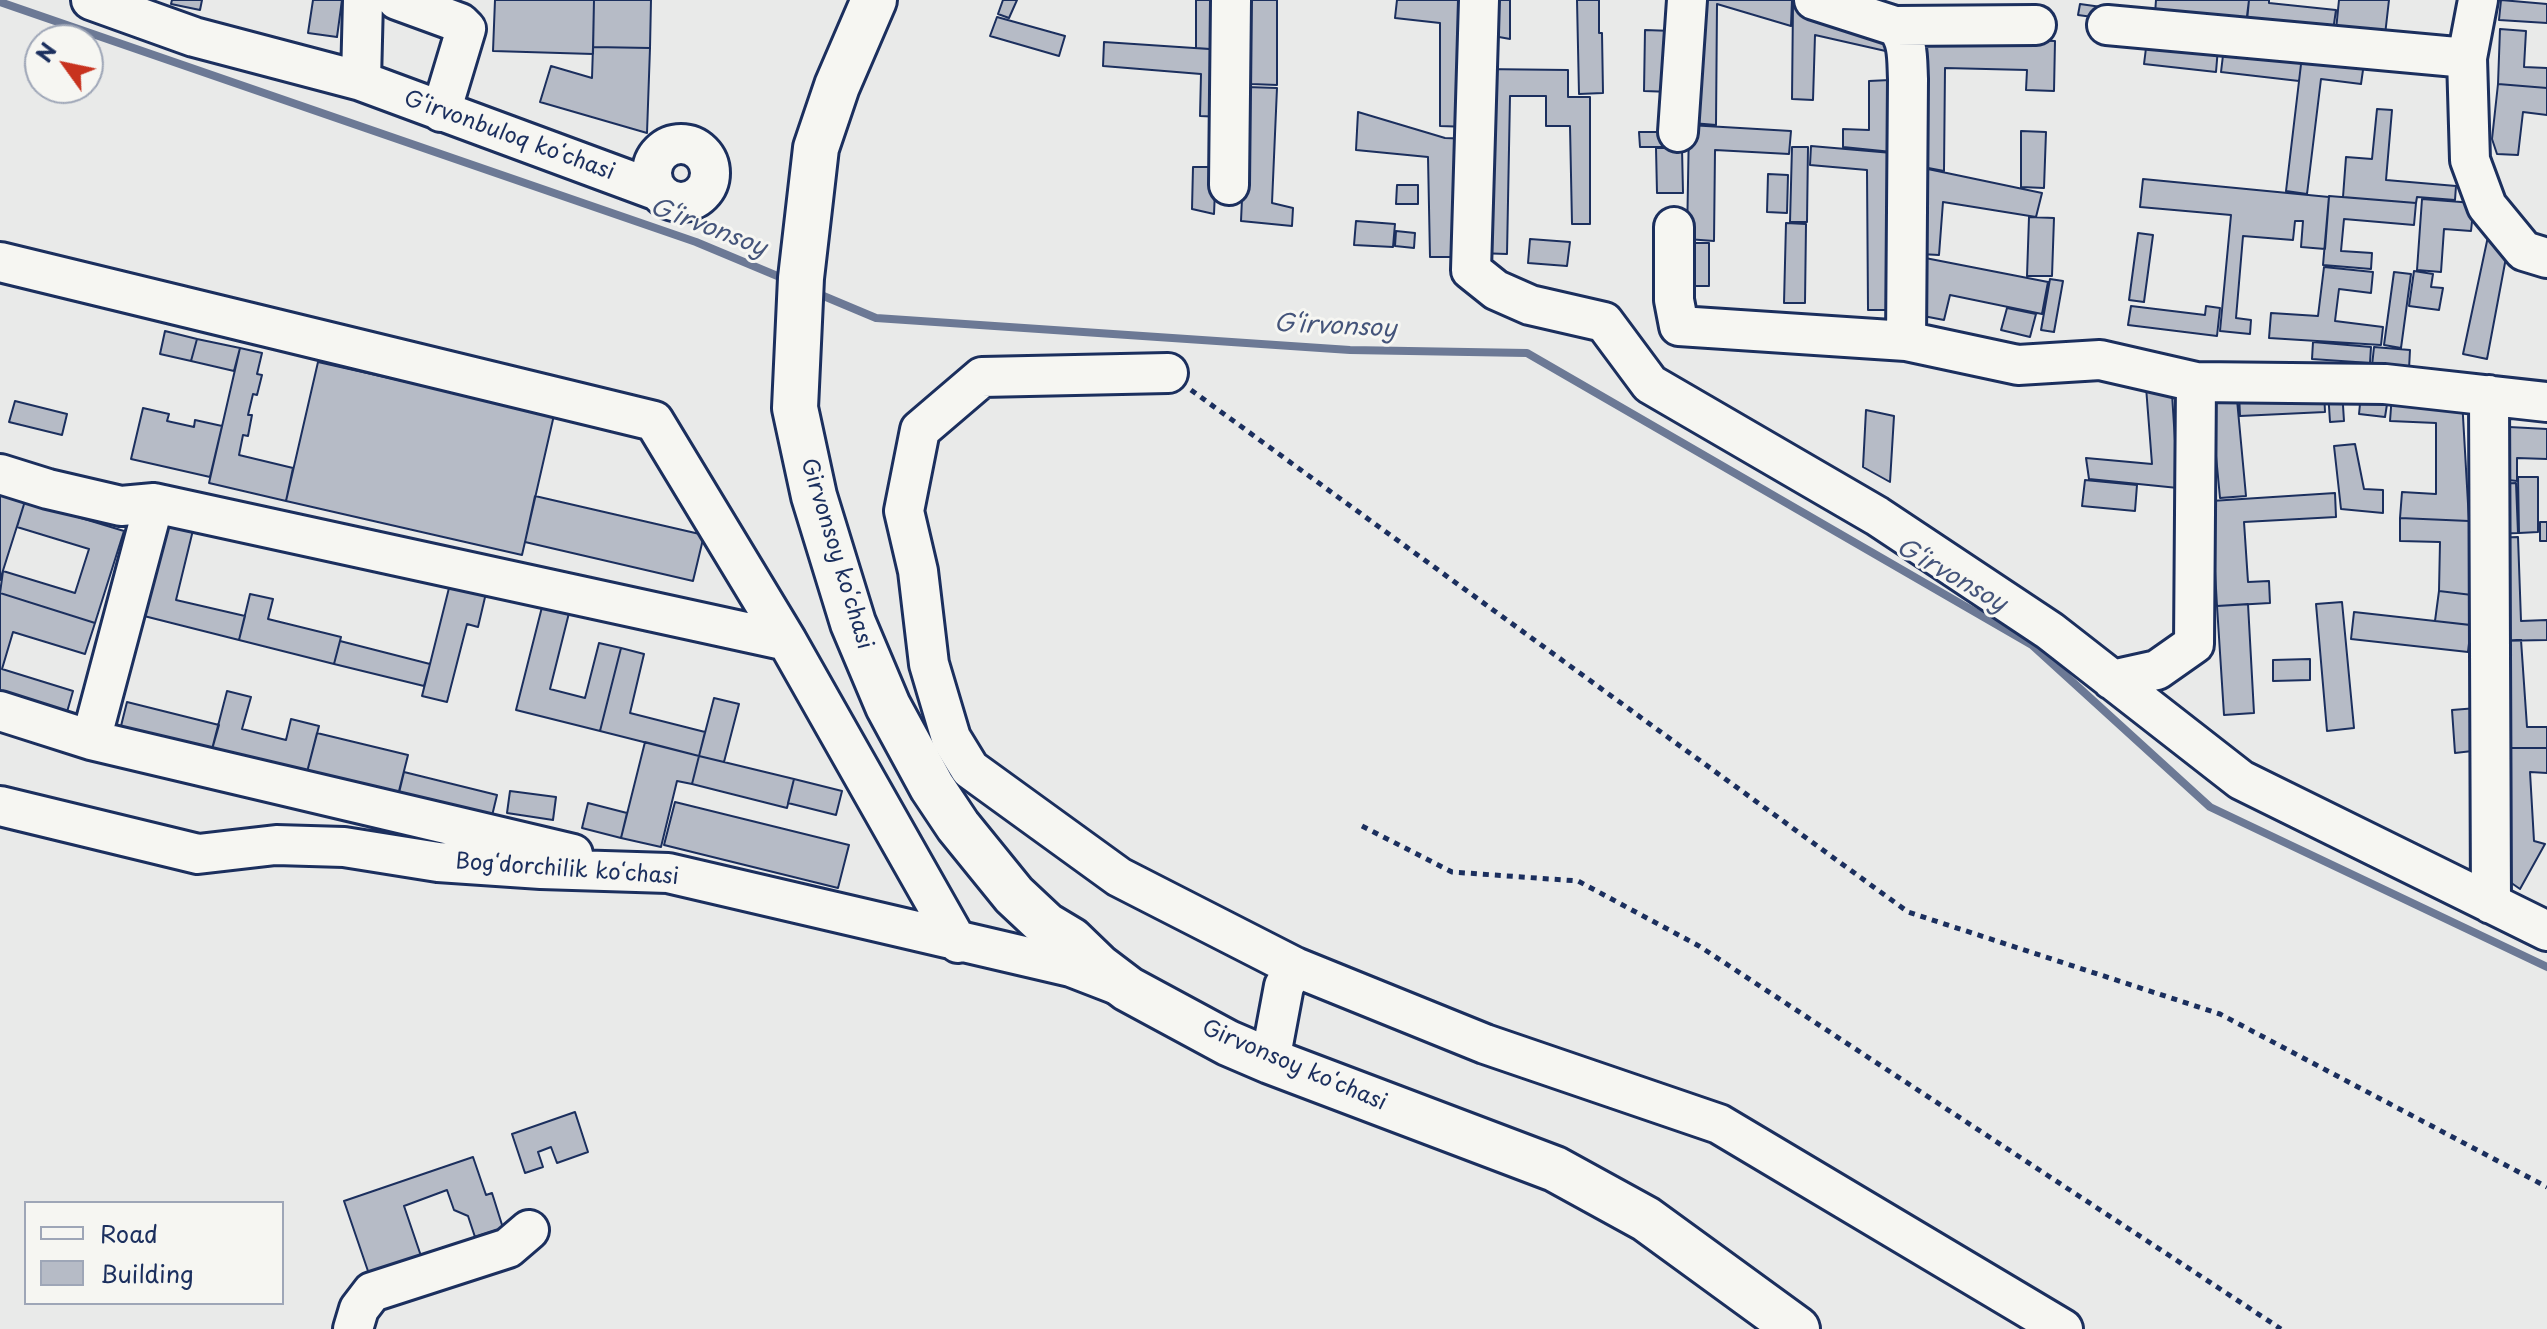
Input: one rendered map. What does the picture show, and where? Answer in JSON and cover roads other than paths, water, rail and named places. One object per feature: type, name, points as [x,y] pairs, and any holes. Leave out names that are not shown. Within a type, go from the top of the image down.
[{"type":"main road","name":"Girvonsoy koʻchasi","points":[[874,0],[837,86],[816,148],[801,278],[795,408],[814,496],[839,581],[870,666],[909,747],[958,826],[1014,895],[1046,925],[1071,940],[1128,989],[1228,1043],[1270,1061],[1555,1169],[1666,1232],[1797,1329]]},
{"type":"street","name":"Gʻirvonbuloq koʻchasi","points":[[91,0],[194,37],[361,81],[658,191]]},
{"type":"street","points":[[361,81],[363,0]]},
{"type":"street","points":[[397,0],[460,23],[466,29],[441,112]]},
{"type":"street","points":[[1229,185],[1231,0]]},
{"type":"street","points":[[1479,0],[1471,270],[1496,290],[1530,305],[1604,322],[1650,384],[1877,516],[2050,631],[2241,780],[2547,931]]},
{"type":"street","points":[[1678,132],[1687,0]]},
{"type":"street","points":[[1814,0],[1895,26],[2036,25]]},
{"type":"street","points":[[2478,0],[2467,58],[2470,160],[2487,206],[2524,251],[2547,258]]},
{"type":"street","points":[[2107,25],[2467,58]]},
{"type":"street","points":[[1895,26],[1902,32],[1905,42],[1908,79],[1906,341]]},
{"type":"street","points":[[1674,227],[1674,300],[1679,326],[1906,341],[2018,365],[2100,360],[2196,382],[2385,384],[2547,402]]},
{"type":"street","points":[[0,262],[654,421],[787,641],[958,943]]},
{"type":"street","points":[[1168,373],[982,377],[920,430],[904,511],[918,571],[929,664],[951,738],[970,769],[1119,877],[1295,967],[1485,1044],[1719,1124],[2063,1329]]},
{"type":"street","points":[[2112,680],[2157,670],[2194,644],[2196,382]]},
{"type":"street","points":[[2489,395],[2491,904]]},
{"type":"street","points":[[0,474],[121,506],[154,503],[787,641]]},
{"type":"street","points":[[91,740],[154,503]]},
{"type":"street","points":[[0,711],[91,740],[538,845],[630,870]]},
{"type":"street","name":"Bogʻdorchilik koʻchasi","points":[[0,806],[198,854],[276,845],[344,847],[438,862],[541,869],[630,870],[683,876],[958,943],[1071,967],[1128,989]]},
{"type":"street","points":[[1270,1061],[1284,986],[1295,967]]},
{"type":"street","points":[[353,1329],[359,1309],[372,1292],[508,1248],[529,1230]]},
{"type":"waterway","name":"G‘irvonsoy","points":[[0,2],[696,242],[787,280]]},
{"type":"waterway","name":"G‘irvonsoy","points":[[814,292],[876,318],[1350,350],[1527,353],[2032,645],[2210,807],[2547,967]]}]
